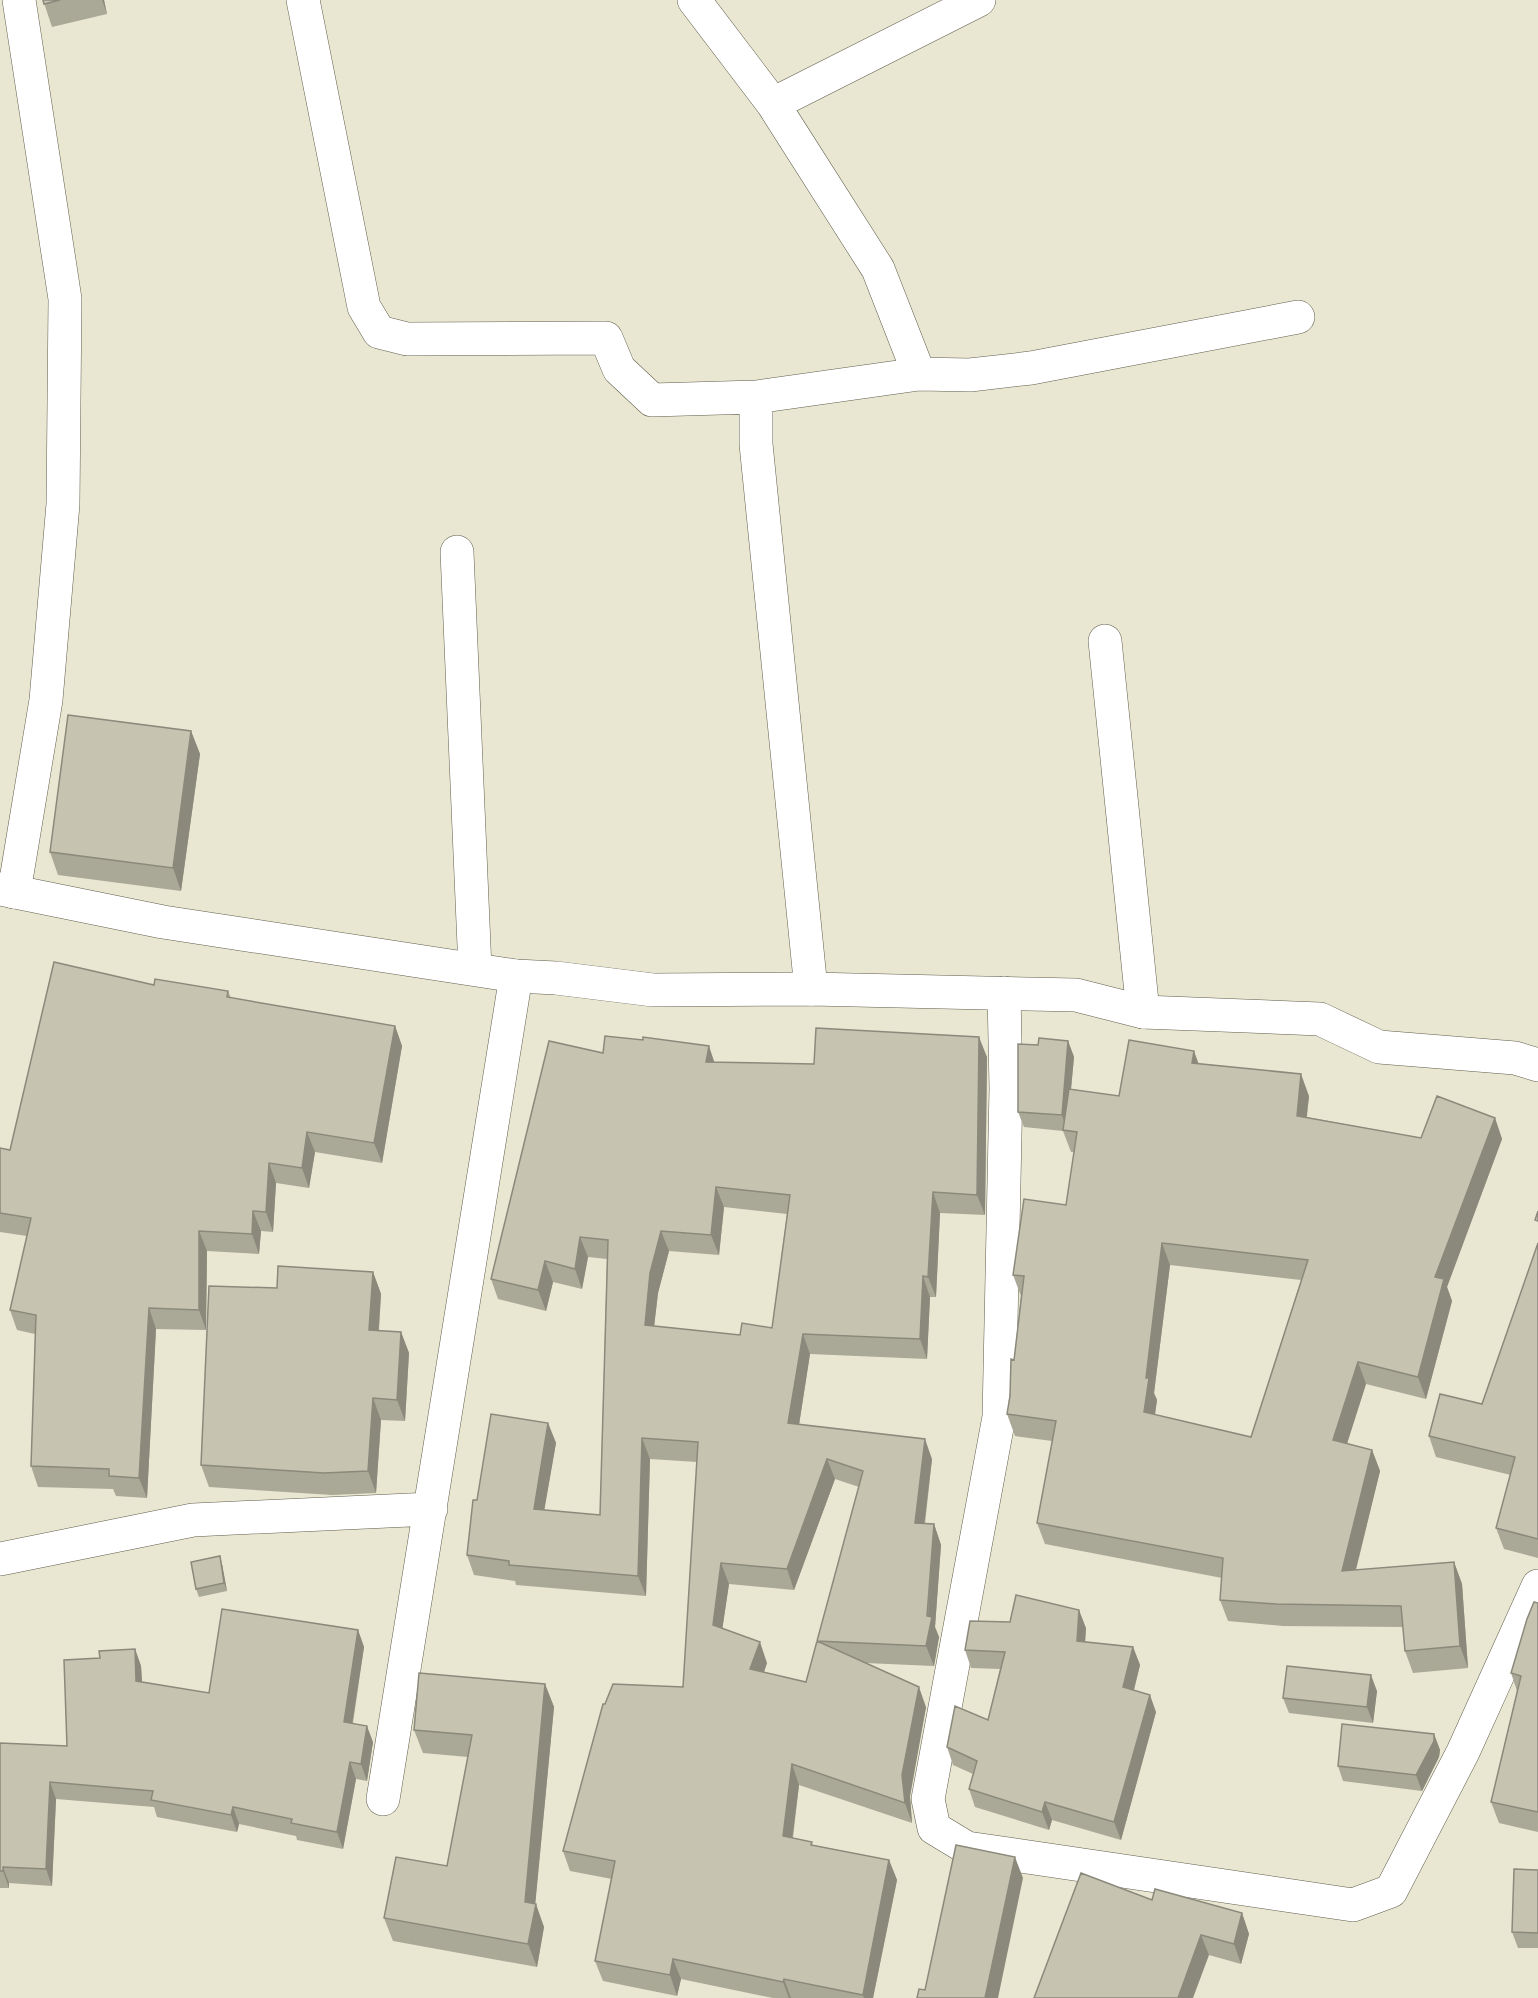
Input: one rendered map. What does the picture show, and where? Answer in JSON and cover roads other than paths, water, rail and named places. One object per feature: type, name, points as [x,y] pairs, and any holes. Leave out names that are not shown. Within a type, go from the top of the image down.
[{"type":"street","points":[[19,0],[64,299],[63,504],[46,700],[7,891],[163,922],[516,976],[556,978],[653,990],[811,989],[1076,995],[1143,1012],[1320,1019],[1379,1047],[1515,1058],[1538,1065]]},
{"type":"street","points":[[303,0],[364,308],[379,332],[407,339],[606,338],[619,369],[652,400],[756,397],[919,374],[970,375],[1031,368],[1298,317]]},
{"type":"street","points":[[694,0],[773,104],[878,269],[919,374]]},
{"type":"street","points":[[773,104],[979,0]]},
{"type":"street","points":[[756,397],[756,444],[811,989]]},
{"type":"street","points":[[457,552],[475,969]]},
{"type":"street","points":[[1106,641],[1143,1012]]},
{"type":"street","points":[[383,1800],[516,976]]},
{"type":"street","points":[[1004,993],[1006,1088],[999,1417],[928,1799],[934,1828],[967,1848],[1353,1905],[1391,1891],[1463,1752],[1538,1586]]},
{"type":"street","points":[[0,1559],[193,1521],[431,1509]]}]
